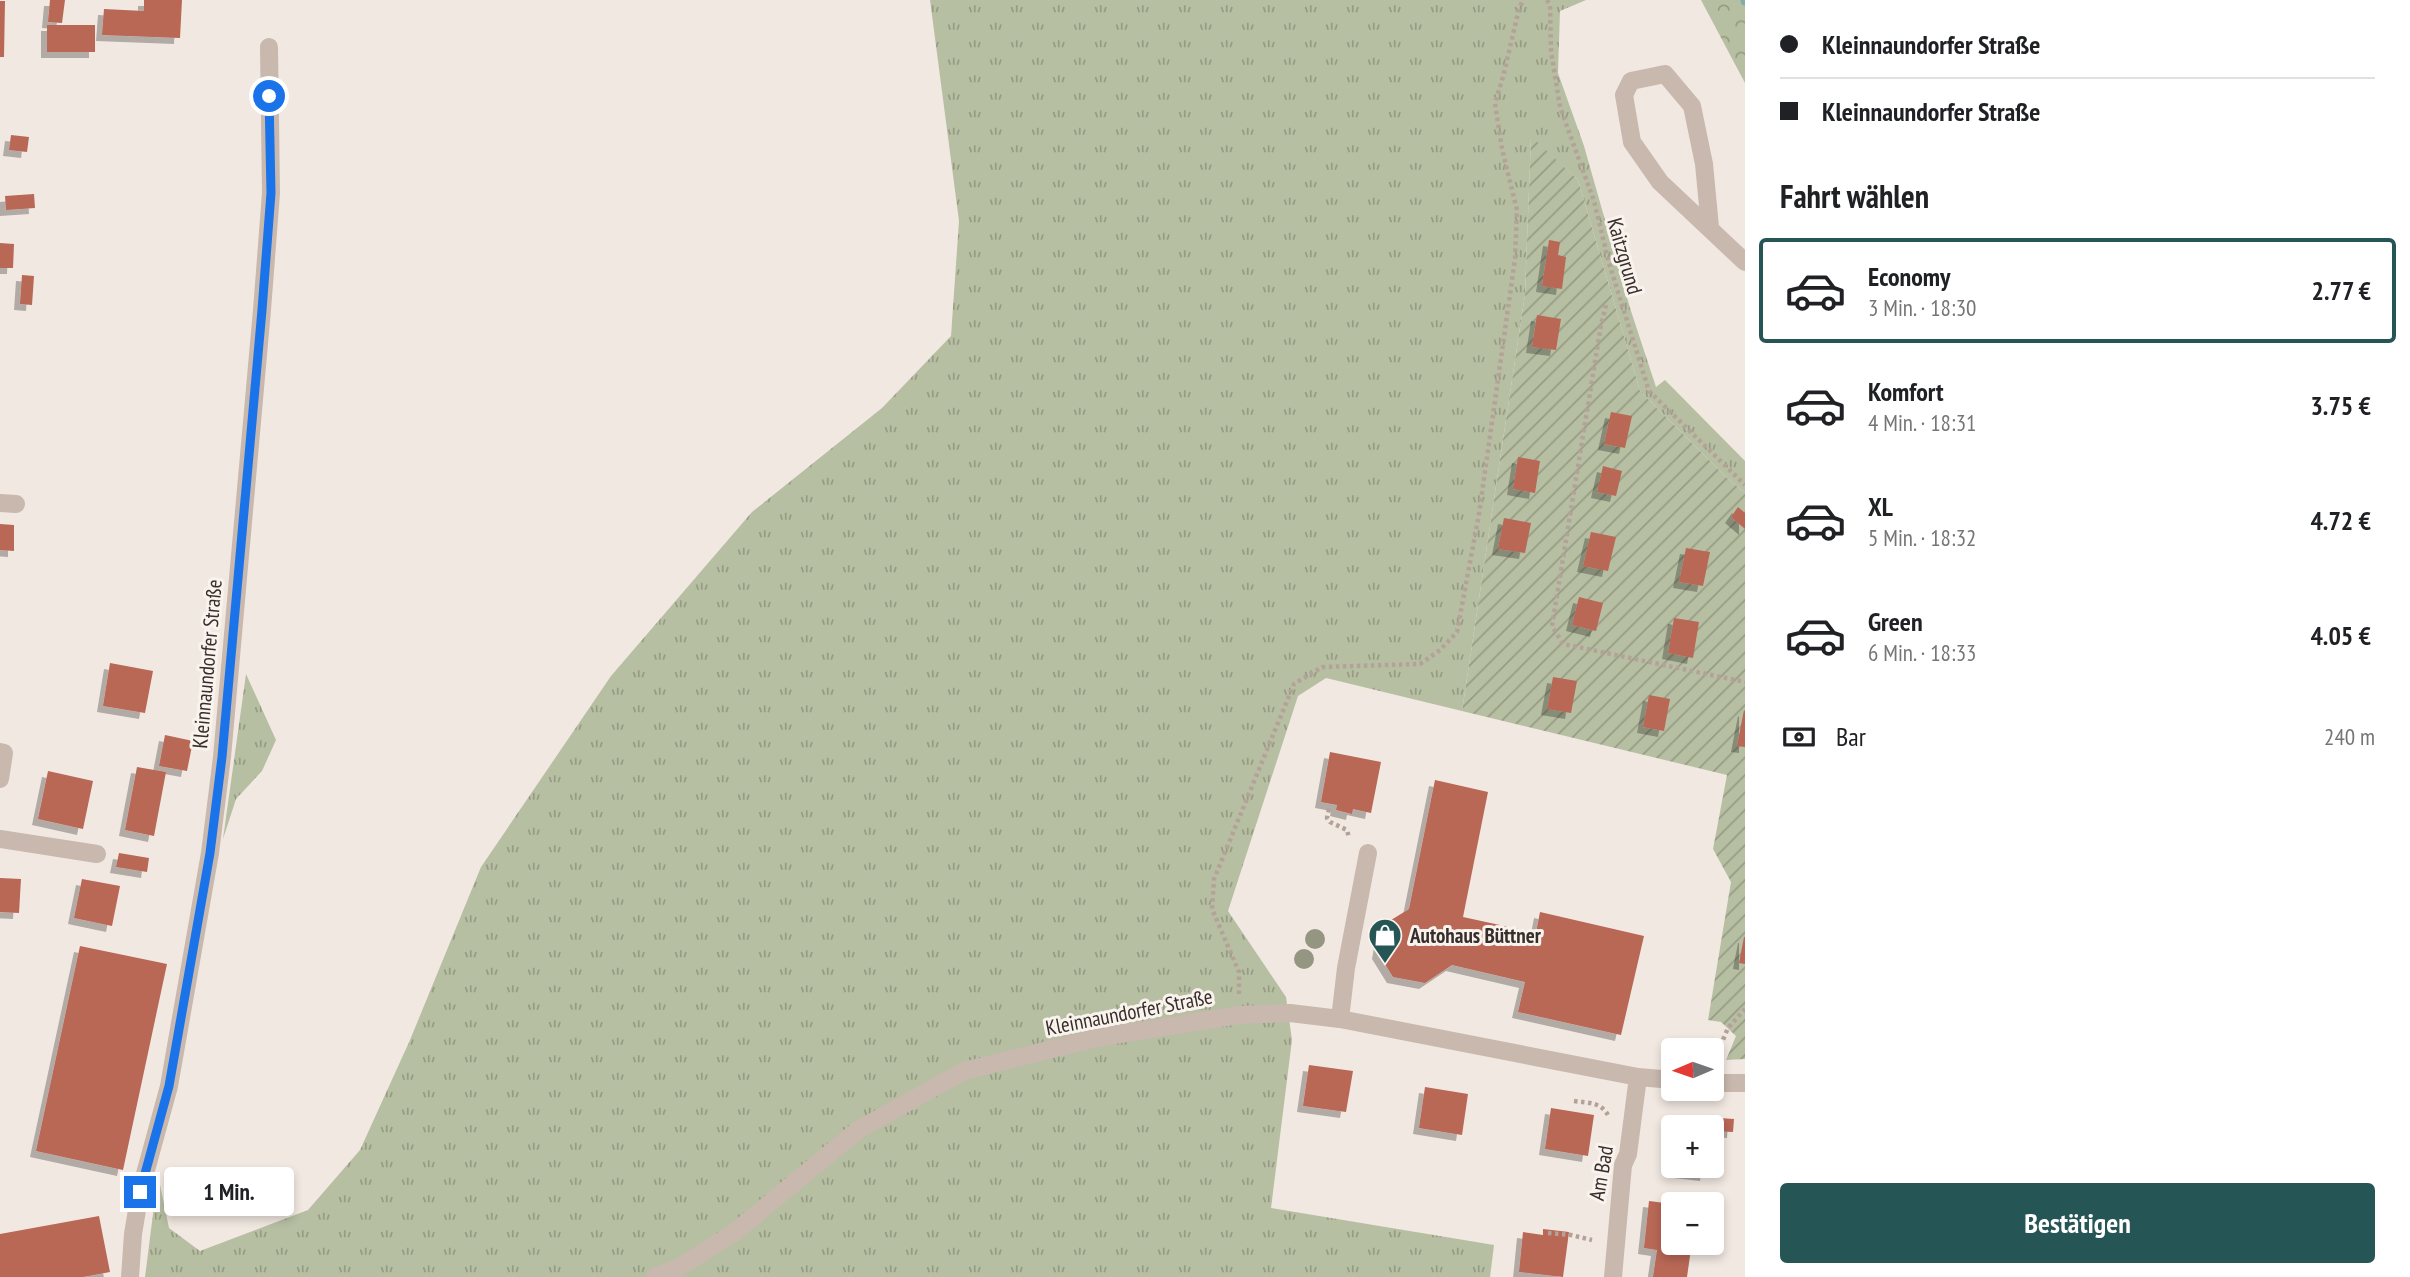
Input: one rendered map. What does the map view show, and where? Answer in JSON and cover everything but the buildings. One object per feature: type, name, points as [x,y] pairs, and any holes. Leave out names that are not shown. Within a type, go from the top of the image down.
[{"type":"street","name":"Kleinnaundorfer Straße","points":[[130,1277],[138,1203],[169,1086],[210,853],[222,757],[271,193],[268,47]]},
{"type":"street","points":[[1710,227],[1704,164],[1692,106],[1665,74],[1630,81],[1624,95],[1632,142],[1660,182],[1745,262]]},
{"type":"street","points":[[0,752],[4,753],[0,779]]},
{"type":"street","points":[[0,839],[97,853]]},
{"type":"street","points":[[1340,1019],[1346,968],[1368,853]]},
{"type":"street","name":"Kleinnaundorfer Straße","points":[[655,1277],[681,1272],[735,1232],[858,1130],[964,1071],[1101,1037],[1239,1015],[1290,1013],[1340,1019],[1637,1077],[1661,1079]]},
{"type":"street","name":"Am Bad","points":[[1613,1277],[1623,1165],[1630,1142],[1637,1077]]},
{"type":"street","points":[[1724,1083],[1745,1083]]},
{"type":"path","points":[[1239,1015],[1239,972],[1212,909],[1214,879],[1294,684],[1322,667],[1420,664],[1440,650],[1457,632],[1479,514],[1515,259],[1517,210],[1494,103],[1523,0]]},
{"type":"path","name":"Kaitzgrund","points":[[1547,0],[1550,5],[1551,51],[1560,107],[1594,201],[1609,263],[1649,391],[1745,485]]},
{"type":"path","points":[[1606,305],[1552,626],[1563,644],[1745,682]]},
{"type":"path","points":[[1329,809],[1327,818],[1330,822],[1347,830],[1349,836],[1345,849],[1368,853]]},
{"type":"path","points":[[1724,1038],[1728,1028],[1745,1009]]},
{"type":"path","points":[[1574,1101],[1598,1105],[1606,1110],[1610,1121]]},
{"type":"path","points":[[1548,1233],[1603,1242]]},
{"type":"green space","points":[[930,0],[1586,0],[1560,11],[1558,73],[1584,146],[1630,308],[1656,387],[1665,380],[1745,461],[1745,493],[1640,391],[1578,180],[1531,137],[1525,294],[1462,711],[1326,678],[1298,696],[1228,911],[1286,997],[1292,1040],[1271,1208],[1494,1245],[1490,1277],[145,1277],[158,1175],[169,1228],[200,1251],[308,1210],[360,1150],[410,1040],[481,867],[611,676],[752,512],[882,408],[951,336],[959,221]]},
{"type":"green space","points":[[1701,0],[1745,0],[1745,83]]},
{"type":"green space","points":[[1531,136],[1578,180],[1640,391],[1745,493],[1745,1059],[1726,1060],[1736,1036],[1721,1022],[1708,1020],[1731,882],[1713,849],[1727,775],[1462,711],[1525,294]]},
{"type":"green space","points":[[246,674],[276,740],[262,771],[236,799],[223,839]]},
{"type":"place","name":"Autohaus Büttner","points":[[1385,965]]},
{"type":"route","points":[[140,1192],[169,1086],[210,853],[222,757],[271,193],[269,96]]}]
